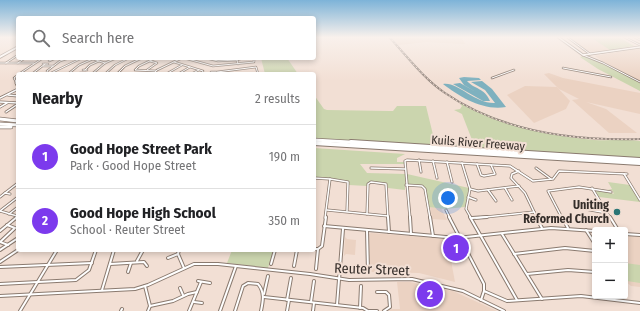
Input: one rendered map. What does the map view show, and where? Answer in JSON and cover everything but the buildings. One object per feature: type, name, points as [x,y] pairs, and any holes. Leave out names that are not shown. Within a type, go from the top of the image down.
[{"type":"highway","points":[[0,123],[16,124]]},
{"type":"highway","points":[[0,123],[16,124]]},
{"type":"highway","name":"Kuils River Freeway","points":[[316,142],[640,162]]},
{"type":"main road","points":[[0,58],[12,52]]},
{"type":"street","points":[[578,52],[640,82]]},
{"type":"street","points":[[587,52],[590,54]]},
{"type":"street","points":[[583,55],[608,52]]},
{"type":"street","points":[[583,55],[599,53]]},
{"type":"street","points":[[6,63],[16,56]]},
{"type":"street","points":[[17,63],[22,60]]},
{"type":"street","points":[[22,72],[39,60]]},
{"type":"street","points":[[47,72],[63,60]]},
{"type":"street","points":[[55,72],[77,60]]},
{"type":"street","points":[[70,72],[79,64],[89,60]]},
{"type":"street","points":[[94,72],[105,63],[112,60]]},
{"type":"street","points":[[107,72],[115,64],[124,60]]},
{"type":"street","points":[[119,72],[126,66],[138,60]]},
{"type":"street","points":[[146,71],[149,67],[157,63],[150,61],[139,66],[135,70],[146,71],[156,71],[178,60]]},
{"type":"street","points":[[191,60],[217,69],[256,66]]},
{"type":"street","points":[[214,60],[227,60]]},
{"type":"street","points":[[236,60],[238,64]]},
{"type":"street","points":[[85,70],[90,65],[99,61],[105,63]]},
{"type":"street","points":[[174,62],[207,72]]},
{"type":"street","points":[[211,72],[238,64],[248,66],[255,62],[258,72]]},
{"type":"street","points":[[0,63],[34,63]]},
{"type":"street","points":[[35,72],[45,64],[54,66]]},
{"type":"street","points":[[170,72],[182,65]]},
{"type":"street","points":[[202,71],[210,66]]},
{"type":"street","points":[[181,72],[190,67]]},
{"type":"street","points":[[563,68],[611,77]]},
{"type":"street","points":[[195,72],[199,70]]},
{"type":"street","points":[[492,78],[514,70]]},
{"type":"street","points":[[0,98],[16,89]]},
{"type":"street","points":[[7,95],[16,96]]},
{"type":"street","points":[[0,102],[16,104]]},
{"type":"street","points":[[0,107],[7,102]]},
{"type":"street","points":[[6,112],[16,105]]},
{"type":"street","points":[[411,234],[406,185],[406,160],[511,166],[533,181],[551,179],[560,171],[627,174]]},
{"type":"street","points":[[419,160],[421,172]]},
{"type":"street","points":[[433,161],[437,178]]},
{"type":"street","points":[[447,162],[452,182]]},
{"type":"street","points":[[462,163],[470,189],[466,208],[518,300]]},
{"type":"street","points":[[477,164],[480,174],[484,176],[494,175],[491,165]]},
{"type":"street","points":[[371,168],[406,169]]},
{"type":"street","points":[[536,168],[551,179]]},
{"type":"street","points":[[519,171],[511,176],[512,180],[525,193],[542,228]]},
{"type":"street","points":[[624,174],[640,200]]},
{"type":"street","points":[[316,178],[348,182],[347,212]]},
{"type":"street","points":[[316,268],[318,249],[322,246],[330,179]]},
{"type":"street","points":[[367,214],[368,184],[386,184],[389,232]]},
{"type":"street","points":[[0,197],[16,185]]},
{"type":"street","points":[[406,185],[425,188],[433,236]]},
{"type":"street","points":[[470,189],[477,191],[519,186]]},
{"type":"street","points":[[568,228],[548,191],[578,187],[611,192]]},
{"type":"street","points":[[504,188],[512,200]]},
{"type":"street","points":[[592,188],[616,227]]},
{"type":"street","points":[[488,190],[496,202]]},
{"type":"street","points":[[4,193],[10,194]]},
{"type":"street","points":[[468,198],[476,200]]},
{"type":"street","points":[[0,211],[16,199]]},
{"type":"street","points":[[9,214],[16,209]]},
{"type":"street","points":[[585,209],[607,213]]},
{"type":"street","points":[[327,210],[388,216]]},
{"type":"street","points":[[446,210],[483,282],[484,291],[481,300]]},
{"type":"street","points":[[0,211],[16,216]]},
{"type":"street","points":[[471,218],[534,212]]},
{"type":"street","points":[[0,230],[16,218]]},
{"type":"street","points":[[7,225],[15,228],[0,242],[8,245]]},
{"type":"street","points":[[324,226],[460,238],[542,228],[568,228],[592,231]]},
{"type":"street","points":[[337,305],[343,228]]},
{"type":"street","points":[[367,230],[368,272]]},
{"type":"street","points":[[586,230],[592,239]]},
{"type":"street","points":[[502,234],[542,299]]},
{"type":"street","points":[[628,234],[640,235]]},
{"type":"street","points":[[0,250],[16,239]]},
{"type":"street","points":[[514,254],[565,248],[592,251]]},
{"type":"street","points":[[0,262],[16,251]]},
{"type":"street","points":[[20,311],[56,252]]},
{"type":"street","points":[[0,284],[76,280],[87,272],[95,252]]},
{"type":"street","points":[[102,291],[113,252]]},
{"type":"street","points":[[137,261],[142,252]]},
{"type":"street","points":[[271,264],[274,252]]},
{"type":"street","points":[[294,266],[297,252]]},
{"type":"street","points":[[168,258],[178,254],[184,268]]},
{"type":"street","points":[[110,264],[132,263],[137,261],[144,262],[147,266]]},
{"type":"street","points":[[0,267],[92,263]]},
{"type":"street","points":[[128,272],[132,263]]},
{"type":"street","name":"Reuter Street","points":[[0,296],[132,289],[145,286],[184,268],[198,264],[236,266],[310,274],[339,279],[412,279],[463,291],[504,311]]},
{"type":"street","points":[[220,311],[236,266]]},
{"type":"street","points":[[527,274],[568,270],[592,272]]},
{"type":"street","points":[[261,311],[268,276]]},
{"type":"street","points":[[287,311],[292,278]]},
{"type":"street","points":[[198,281],[210,283]]},
{"type":"street","points":[[313,311],[314,281]]},
{"type":"street","points":[[189,311],[201,282]]},
{"type":"street","points":[[235,311],[242,287],[245,284],[260,285],[263,296]]},
{"type":"street","points":[[145,286],[150,306],[148,311]]},
{"type":"street","points":[[360,308],[361,286]]},
{"type":"street","points":[[180,288],[183,295]]},
{"type":"street","points":[[150,306],[174,300],[193,291],[197,292]]},
{"type":"street","points":[[484,291],[504,300],[581,296],[640,303]]},
{"type":"street","points":[[376,292],[386,292],[389,295],[390,307],[384,311]]},
{"type":"street","points":[[263,296],[377,311]]},
{"type":"street","points":[[193,302],[202,303]]},
{"type":"shaded area","points":[[620,52],[640,52],[640,81],[611,67],[595,56]]},
{"type":"shaded area","points":[[549,73],[563,78],[640,93],[640,114],[586,102],[606,109],[637,133],[609,133],[572,100],[579,99],[559,89],[544,74]]},
{"type":"shaded area","points":[[525,86],[557,87],[570,101],[566,109],[534,123],[507,95]]},
{"type":"shaded area","points":[[430,207],[441,208],[447,220],[432,219]]},
{"type":"shaded area","points":[[369,234],[447,239],[455,282],[419,273],[369,272]]},
{"type":"shaded area","points":[[628,236],[640,237],[640,287],[631,286],[628,284]]},
{"type":"shaded area","points":[[345,237],[347,239],[356,240],[355,255],[346,254],[344,256]]},
{"type":"shaded area","points":[[397,282],[410,282],[453,291],[497,311],[388,311],[392,309],[400,309]]},
{"type":"green space","points":[[583,56],[602,63],[640,83],[640,91],[598,69],[580,57]]},
{"type":"green space","points":[[262,60],[288,60],[297,72],[264,72]]},
{"type":"green space","points":[[316,98],[324,109],[327,110],[393,111],[397,106],[426,106],[435,143],[474,145],[462,114],[454,110],[460,109],[462,106],[460,104],[462,103],[493,117],[543,132],[594,140],[640,141],[640,159],[316,139]]},
{"type":"green space","points":[[316,148],[405,154],[397,158],[397,162],[405,162],[405,164],[360,164],[367,173],[405,174],[405,190],[388,188],[387,184],[382,183],[368,183],[367,186],[349,185],[348,181],[316,177]]},
{"type":"green space","points":[[407,174],[469,188],[465,207],[445,209],[429,207],[425,188],[407,184]]},
{"type":"green space","points":[[608,182],[630,185],[640,202],[599,197],[595,190],[604,190],[614,194],[612,190],[607,189],[612,189]]},
{"type":"green space","points":[[447,240],[460,241],[467,256],[450,257]]},
{"type":"green space","points":[[231,252],[273,252],[268,268],[227,263]]},
{"type":"green space","points":[[628,263],[640,265],[640,283],[628,281]]},
{"type":"water","points":[[459,78],[479,78],[481,80],[467,81],[485,93],[490,101],[483,101],[453,84],[460,83],[476,92],[464,85]]},
{"type":"water","points":[[482,81],[492,89],[506,107],[497,108],[480,105],[464,98],[443,84],[454,86],[480,100],[495,103],[485,90],[471,82]]},
{"type":"railway","points":[[402,52],[422,74],[445,93],[490,117],[514,125],[564,136],[640,139]]},
{"type":"place","name":"Uniting Reformed Church","points":[[617,212]]},
{"type":"place","name":"Good Hope Street Park","points":[[456,248]]},
{"type":"place","name":"Good Hope High School","points":[[430,294]]}]
